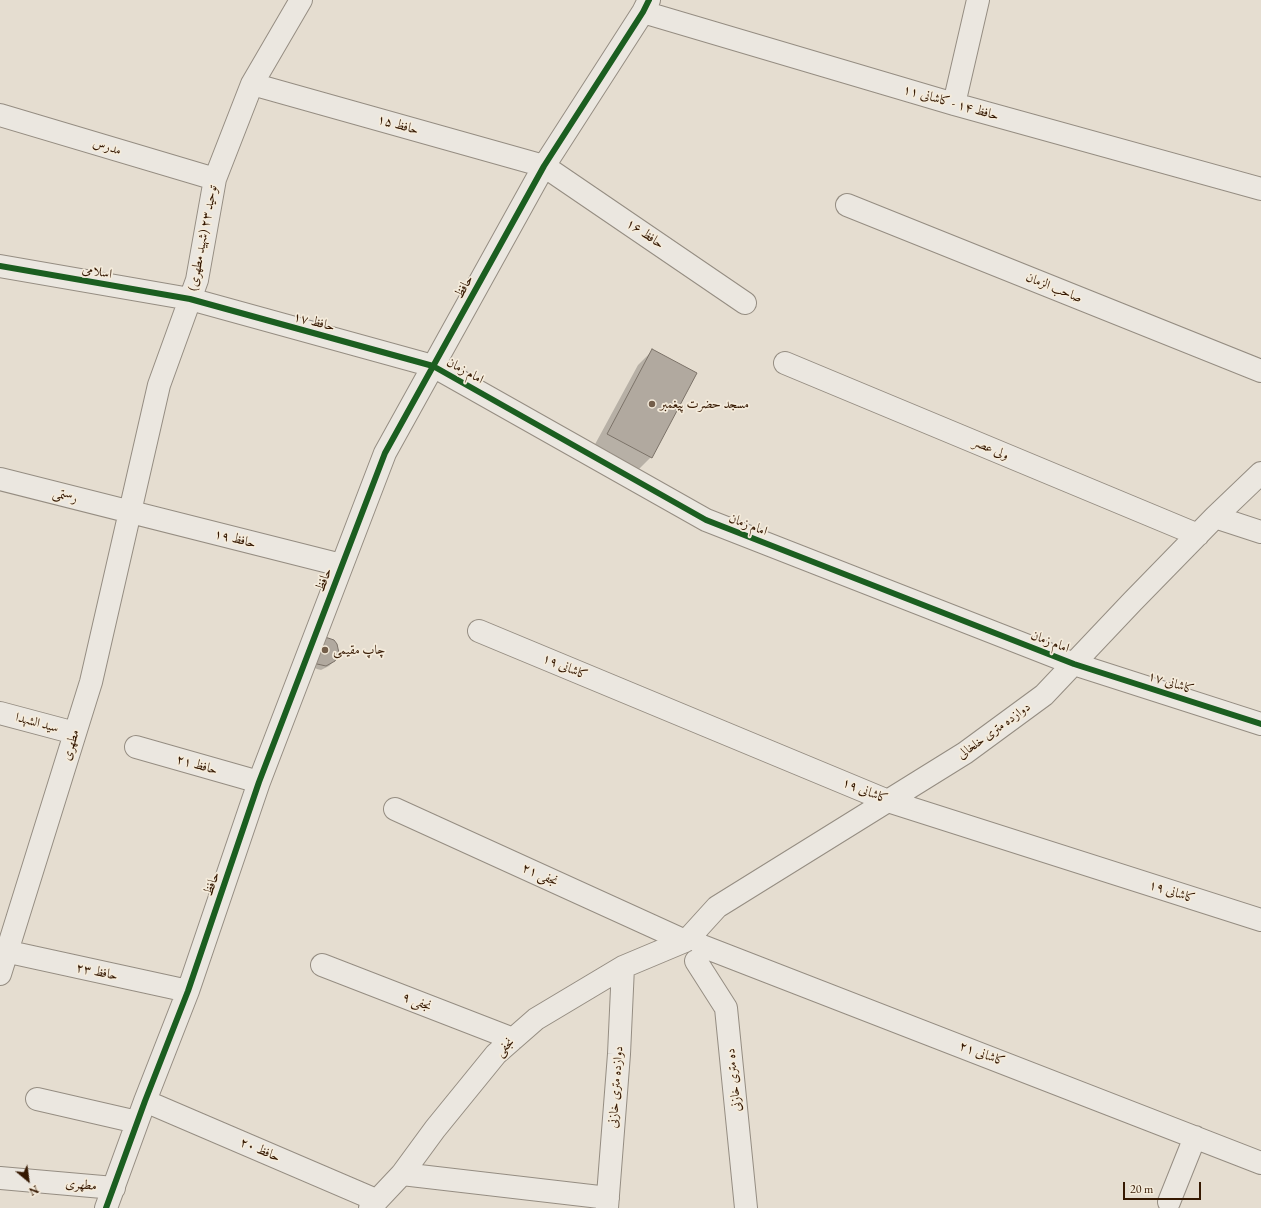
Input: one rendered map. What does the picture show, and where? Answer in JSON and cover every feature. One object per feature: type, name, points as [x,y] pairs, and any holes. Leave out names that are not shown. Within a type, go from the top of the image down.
[{"type":"street","points":[[954,104],[978,0]]},
{"type":"street","name":"توحید ۲۳ (شهید مطهری)","points":[[130,512],[159,385],[197,280],[215,179],[252,84],[296,1]]},
{"type":"street","name":"حافظ ۱۴ - کاشانی ۱۱","points":[[646,6],[954,104],[1261,189]]},
{"type":"street","name":"حافظ","points":[[110,1198],[145,1100],[188,991],[259,782],[385,453],[544,166],[646,6]]},
{"type":"street","name":"حافظ ۱۵","points":[[252,84],[544,166]]},
{"type":"street","name":"مدرس","points":[[0,115],[215,179]]},
{"type":"street","name":"حافظ ۱۶","points":[[544,166],[745,303]]},
{"type":"street","name":"صاحب الزمان","points":[[847,205],[1261,371]]},
{"type":"street","name":"اسلامی","points":[[0,266],[190,299]]},
{"type":"street","name":"حافظ ۱۷","points":[[190,299],[433,366]]},
{"type":"street","name":"ولی عصر","points":[[785,363],[1198,534]]},
{"type":"street","name":"امام زمان","points":[[433,366],[706,520],[1074,664]]},
{"type":"street","name":"دوازده متری خلخالی","points":[[691,946],[717,906],[965,753],[1044,694],[1198,534],[1261,473]]},
{"type":"street","name":"رستمی","points":[[0,479],[130,512]]},
{"type":"street","name":"حافظ ۱۹","points":[[130,512],[341,565]]},
{"type":"street","name":"مطهری","points":[[0,974],[3,951],[91,682],[130,512]]},
{"type":"street","points":[[1215,517],[1261,532]]},
{"type":"street","name":"کاشانی ۱۹","points":[[479,631],[888,801],[1261,920]]},
{"type":"street","name":"کاشانی ۱۷","points":[[1074,664],[1261,724]]},
{"type":"street","name":"سید الشهدا","points":[[0,713],[75,733]]},
{"type":"street","name":"حافظ ۲۱","points":[[136,747],[259,782]]},
{"type":"street","name":"نجفی ۲۱","points":[[395,810],[691,946]]},
{"type":"street","name":"نجفی","points":[[373,1204],[402,1174],[435,1129],[496,1054],[536,1019],[623,967],[691,946]]},
{"type":"street","name":"کاشانی ۲۱","points":[[691,946],[1261,1163]]},
{"type":"street","name":"ده متری خازنی","points":[[691,946],[726,1008],[746,1208]]},
{"type":"street","name":"حافظ ۲۳","points":[[3,951],[188,991]]},
{"type":"street","name":"نجفی ۹","points":[[322,965],[513,1039]]},
{"type":"street","name":"دوازده متری خازنی","points":[[608,1203],[619,1054],[623,967]]},
{"type":"street","points":[[37,1099],[137,1122]]},
{"type":"street","name":"حافظ ۲۰","points":[[145,1100],[373,1204]]},
{"type":"street","points":[[1169,1202],[1195,1137]]},
{"type":"street","points":[[402,1174],[608,1203]]},
{"type":"street","name":"مطهری","points":[[0,1178],[110,1198]]},
{"type":"building","name":"مسجد حضرت پیغمبر","points":[[652,349],[697,373],[652,458],[607,434]]},
{"type":"building","name":"چاپ مقیمی","points":[[325,637],[334,640],[337,644],[339,653],[335,661],[326,666],[317,664],[313,660]]},
{"type":"cycle path","points":[[106,1208],[145,1101],[188,991],[259,782],[385,453],[544,166],[643,12],[649,0]]},
{"type":"cycle path","points":[[0,266],[190,299],[433,366],[706,520],[1074,664],[1261,724]]},
{"type":"place","name":"مسجد حضرت پیغمبر","points":[[652,404]]},
{"type":"place","name":"چاپ مقیمی","points":[[325,650]]}]
